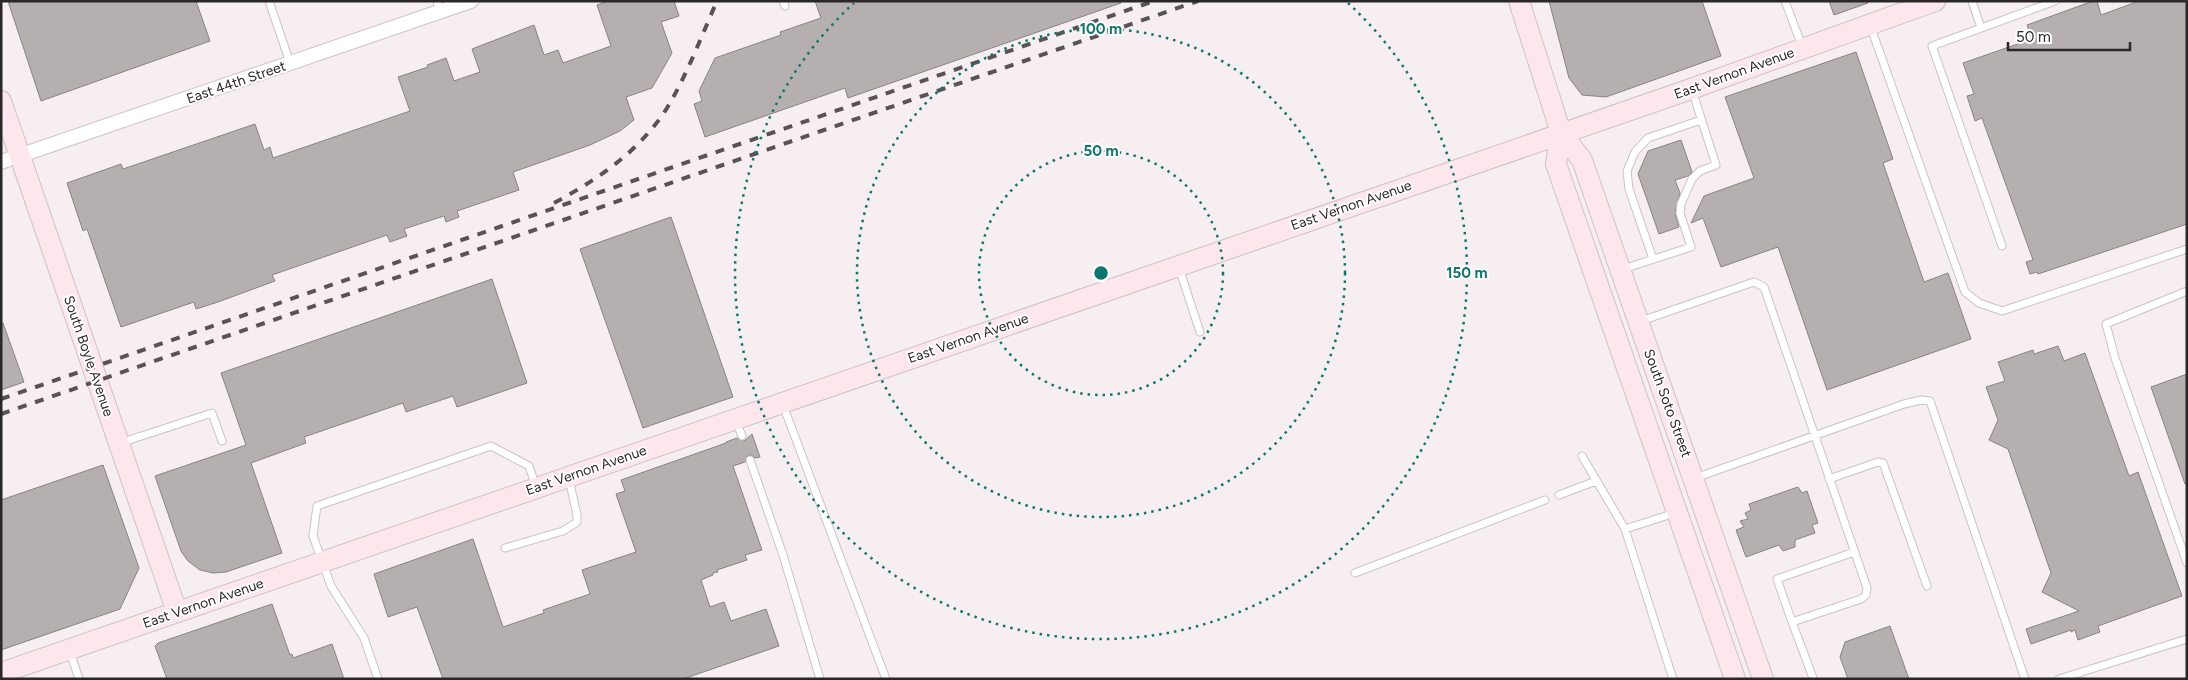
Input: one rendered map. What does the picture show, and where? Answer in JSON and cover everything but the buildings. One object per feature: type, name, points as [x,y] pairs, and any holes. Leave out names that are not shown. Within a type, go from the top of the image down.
[{"type":"street","name":"East 44th Street","points":[[1,162],[290,63],[438,7],[471,1]]},
{"type":"street","name":"South Soto Street","points":[[1519,1],[1561,133],[1582,160],[1763,679]]},
{"type":"street","name":"East Vernon Avenue","points":[[8,674],[69,649],[536,487],[738,427],[782,403],[1691,89],[1935,1]]},
{"type":"street","name":"South Boyle Avenue","points":[[1,100],[177,612]]},
{"type":"street","name":"South Soto Street","points":[[1561,133],[1556,164],[1736,679]]},
{"type":"street","points":[[1668,486],[1694,478]]},
{"type":"lane","points":[[269,1],[290,63]]},
{"type":"lane","points":[[1785,1],[1803,49]]},
{"type":"lane","points":[[1972,1],[1981,28]]},
{"type":"lane","points":[[2002,246],[1932,46],[2055,1]]},
{"type":"lane","points":[[1870,25],[1965,292],[1979,304],[2002,311],[2187,249]]},
{"type":"lane","points":[[1620,270],[1691,247],[1680,213],[1680,204],[1692,179],[1700,171],[1716,165],[1691,89]]},
{"type":"lane","points":[[1653,259],[1629,189],[1627,171],[1635,152],[1648,138],[1702,120]]},
{"type":"lane","points":[[1178,265],[1200,332]]},
{"type":"lane","points":[[1638,321],[1754,282],[1764,287],[1867,588],[1866,595],[1792,622]]},
{"type":"lane","points":[[2187,291],[2106,324],[2115,358],[2187,563]]},
{"type":"lane","points":[[1694,478],[1904,404],[1921,400],[1930,401],[2024,679]]},
{"type":"lane","points":[[782,403],[886,679]]},
{"type":"lane","points":[[119,443],[212,413],[222,441]]},
{"type":"lane","points":[[378,679],[364,638],[331,586],[313,536],[317,506],[491,446],[529,466],[536,487]]},
{"type":"lane","points":[[1582,456],[1625,529],[1673,679]]},
{"type":"lane","points":[[750,460],[783,555],[820,679]]},
{"type":"lane","points":[[1829,479],[1878,462],[1883,464],[1927,586]]},
{"type":"lane","points":[[505,548],[562,531],[576,522],[578,515],[569,476]]},
{"type":"lane","points":[[1559,495],[1596,481]]},
{"type":"lane","points":[[1355,573],[1545,500]]},
{"type":"lane","points":[[1625,529],[1677,512]]},
{"type":"lane","points":[[1812,678],[1777,579],[1854,552]]},
{"type":"lane","points":[[2059,679],[2187,639]]},
{"type":"lane","points":[[69,649],[79,679]]},
{"type":"railway","points":[[554,203],[602,174],[631,151],[656,124],[667,108],[694,56],[717,1]]},
{"type":"railway","points":[[1,399],[1154,1]]},
{"type":"railway","points":[[1,414],[1198,1]]}]
